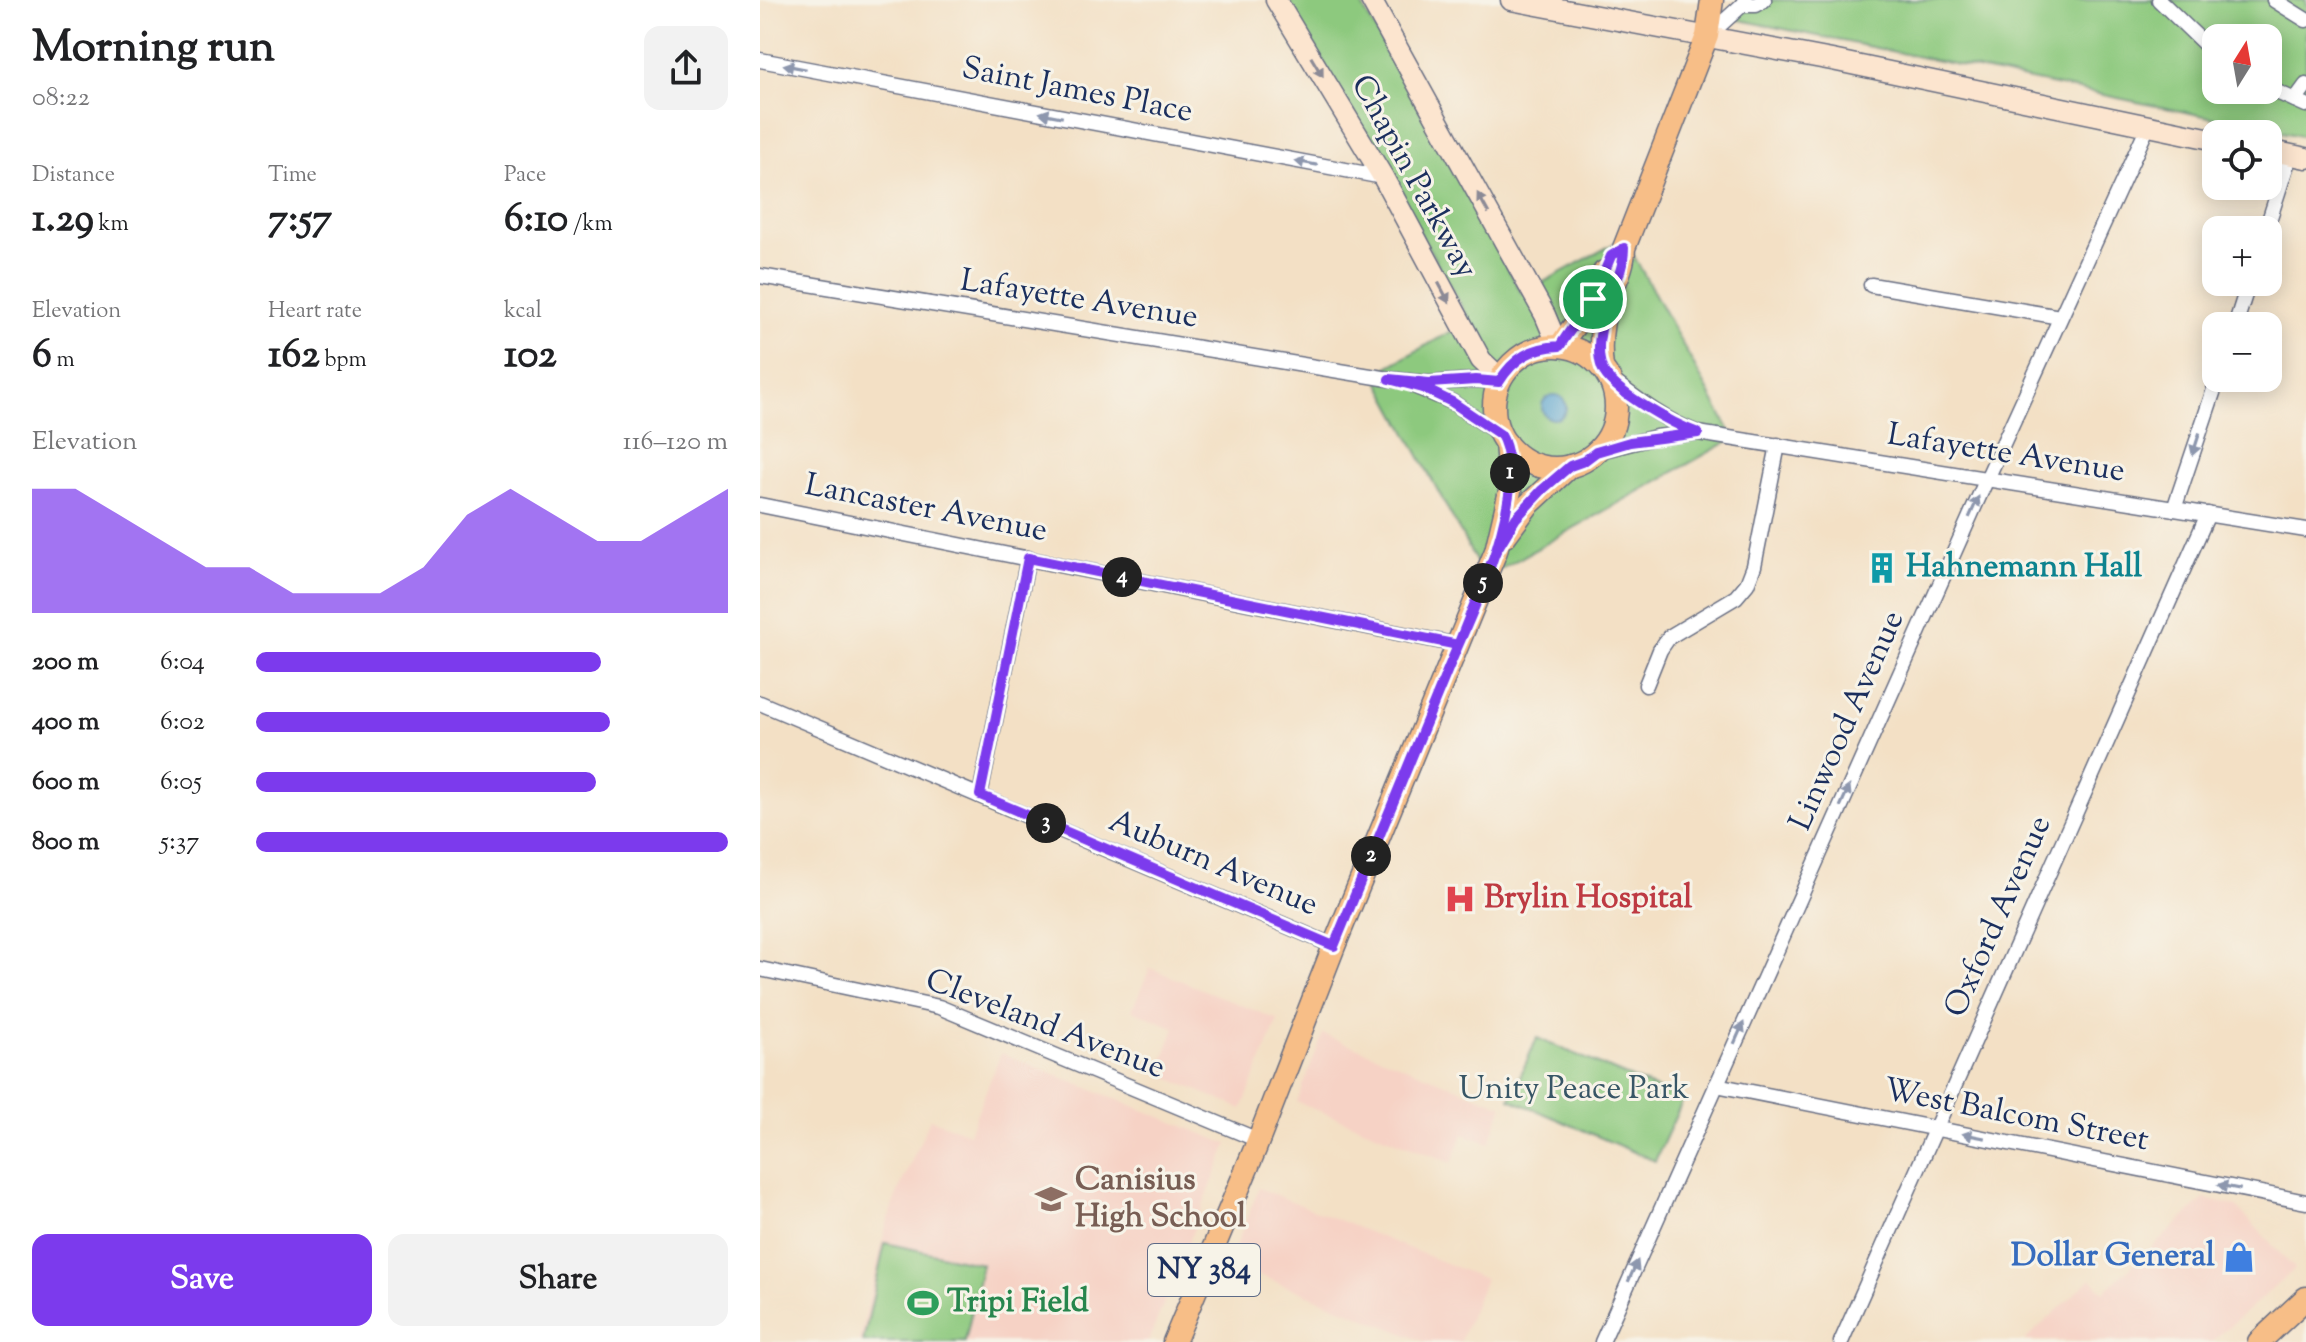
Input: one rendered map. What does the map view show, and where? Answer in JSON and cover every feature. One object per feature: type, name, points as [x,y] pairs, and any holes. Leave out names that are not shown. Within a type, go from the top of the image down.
[{"type":"main road","points":[[1596,452],[1610,434],[1616,413],[1614,392],[1606,373],[1601,331],[1609,298],[1624,261],[1624,248],[1707,36],[1712,0]]},
{"type":"main road","points":[[1559,346],[1593,299],[1611,256],[1624,248]]},
{"type":"main road","points":[[1500,380],[1518,358],[1544,347],[1559,346],[1583,353],[1606,373]]},
{"type":"main road","name":"NY 384","points":[[1174,1342],[1496,551],[1510,491],[1504,439],[1497,426],[1494,404],[1500,380]]},
{"type":"main road","points":[[1504,439],[1519,456],[1535,464],[1552,468],[1570,466]]},
{"type":"main road","name":"NY 384","points":[[1496,551],[1516,518],[1528,505],[1570,466],[1596,452]]},
{"type":"main road","points":[[2259,1342],[2306,1298]]},
{"type":"street","name":"Chapin Parkway","points":[[1276,0],[1383,177],[1481,360],[1500,380]]},
{"type":"street","name":"Chapin Parkway","points":[[1371,0],[1545,315],[1559,346]]},
{"type":"street","points":[[1511,0],[1707,36],[2202,137]]},
{"type":"street","points":[[1707,36],[1744,3],[1756,5],[1764,0]]},
{"type":"street","points":[[2159,0],[2202,41]]},
{"type":"street","points":[[2274,0],[2306,20]]},
{"type":"street","name":"Saint James Place","points":[[760,60],[1383,177]]},
{"type":"street","points":[[2300,102],[2306,85]]},
{"type":"street","name":"Linwood Avenue","points":[[1602,1342],[2148,126]]},
{"type":"street","points":[[2272,216],[2298,157]]},
{"type":"street","name":"Lafayette Avenue","points":[[760,276],[1389,379],[1429,383],[1500,380]]},
{"type":"street","points":[[1871,285],[2060,317]]},
{"type":"street","name":"Lafayette Avenue","points":[[1606,373],[1648,409],[1698,433],[2306,530]]},
{"type":"street","name":"Lafayette Avenue","points":[[1389,379],[1423,388],[1452,402],[1504,439]]},
{"type":"street","points":[[2174,509],[2213,392]]},
{"type":"street","name":"Lafayette Avenue","points":[[1596,452],[1656,437],[1698,433]]},
{"type":"street","points":[[1646,685],[1660,650],[1669,637],[1736,597],[1747,584],[1754,566],[1778,445]]},
{"type":"street","name":"Lancaster Avenue","points":[[760,505],[1458,645]]},
{"type":"street","name":"Oxford Avenue","points":[[1841,1342],[2208,514]]},
{"type":"street","points":[[980,795],[1028,558]]},
{"type":"street","name":"Auburn Avenue","points":[[760,703],[1334,946]]},
{"type":"street","name":"Cleveland Avenue","points":[[760,969],[939,1007],[1258,1140]]},
{"type":"street","name":"West Balcom Street","points":[[1716,1085],[2306,1202]]},
{"type":"shaded area","points":[[1150,968],[1278,1020],[1242,1109],[1158,1074],[1175,1028],[1132,1010]]},
{"type":"shaded area","points":[[1323,1034],[1503,1106],[1489,1143],[1463,1134],[1452,1163],[1297,1102]]},
{"type":"shaded area","name":"Canisius High School","points":[[1001,1053],[1228,1144],[1148,1342],[859,1342],[894,1201],[930,1119],[969,1133]]},
{"type":"shaded area","points":[[1259,1188],[1485,1279],[1460,1342],[1425,1342],[1229,1263]]},
{"type":"shaded area","points":[[2204,1199],[2236,1206],[2295,1269],[2211,1342],[2024,1341],[2091,1279],[2104,1292]]},
{"type":"green space","points":[[1288,0],[1359,0],[1522,294],[1624,238],[1734,438],[1485,578],[1375,374],[1470,321]]},
{"type":"green space","points":[[1738,0],[2306,0],[2306,137],[2282,132],[2282,120],[2224,120],[1735,19]]},
{"type":"green space","name":"Unity Peace Park","points":[[1537,1038],[1683,1100],[1655,1161],[1510,1099]]},
{"type":"green space","name":"Tripi Field","points":[[885,1243],[982,1264],[965,1342],[863,1342]]},
{"type":"water","points":[[1549,395],[1559,395],[1566,402],[1566,412],[1559,419],[1549,419],[1542,412],[1542,402]]},
{"type":"place","name":"Hahnemann Hall","points":[[1882,568]]},
{"type":"place","name":"Brylin Hospital","points":[[1460,899]]},
{"type":"place","name":"Canisius High School","points":[[1051,1199]]},
{"type":"place","name":"Dollar General","points":[[2239,1257]]},
{"type":"place","name":"Tripi Field","points":[[923,1303]]},
{"type":"route","points":[[1593,299],[1560,346],[1544,347],[1518,358],[1499,382],[1429,383],[1389,379],[1423,388],[1452,402],[1501,435],[1506,443],[1510,491],[1496,551],[1475,603],[1462,634],[1453,656],[1413,755],[1334,946],[980,795],[1028,558],[1458,645],[1462,634],[1496,551],[1516,518],[1560,474],[1596,452],[1656,437],[1698,433],[1648,409],[1609,378],[1602,368],[1603,317],[1624,261],[1624,248],[1611,256],[1593,299]]}]
